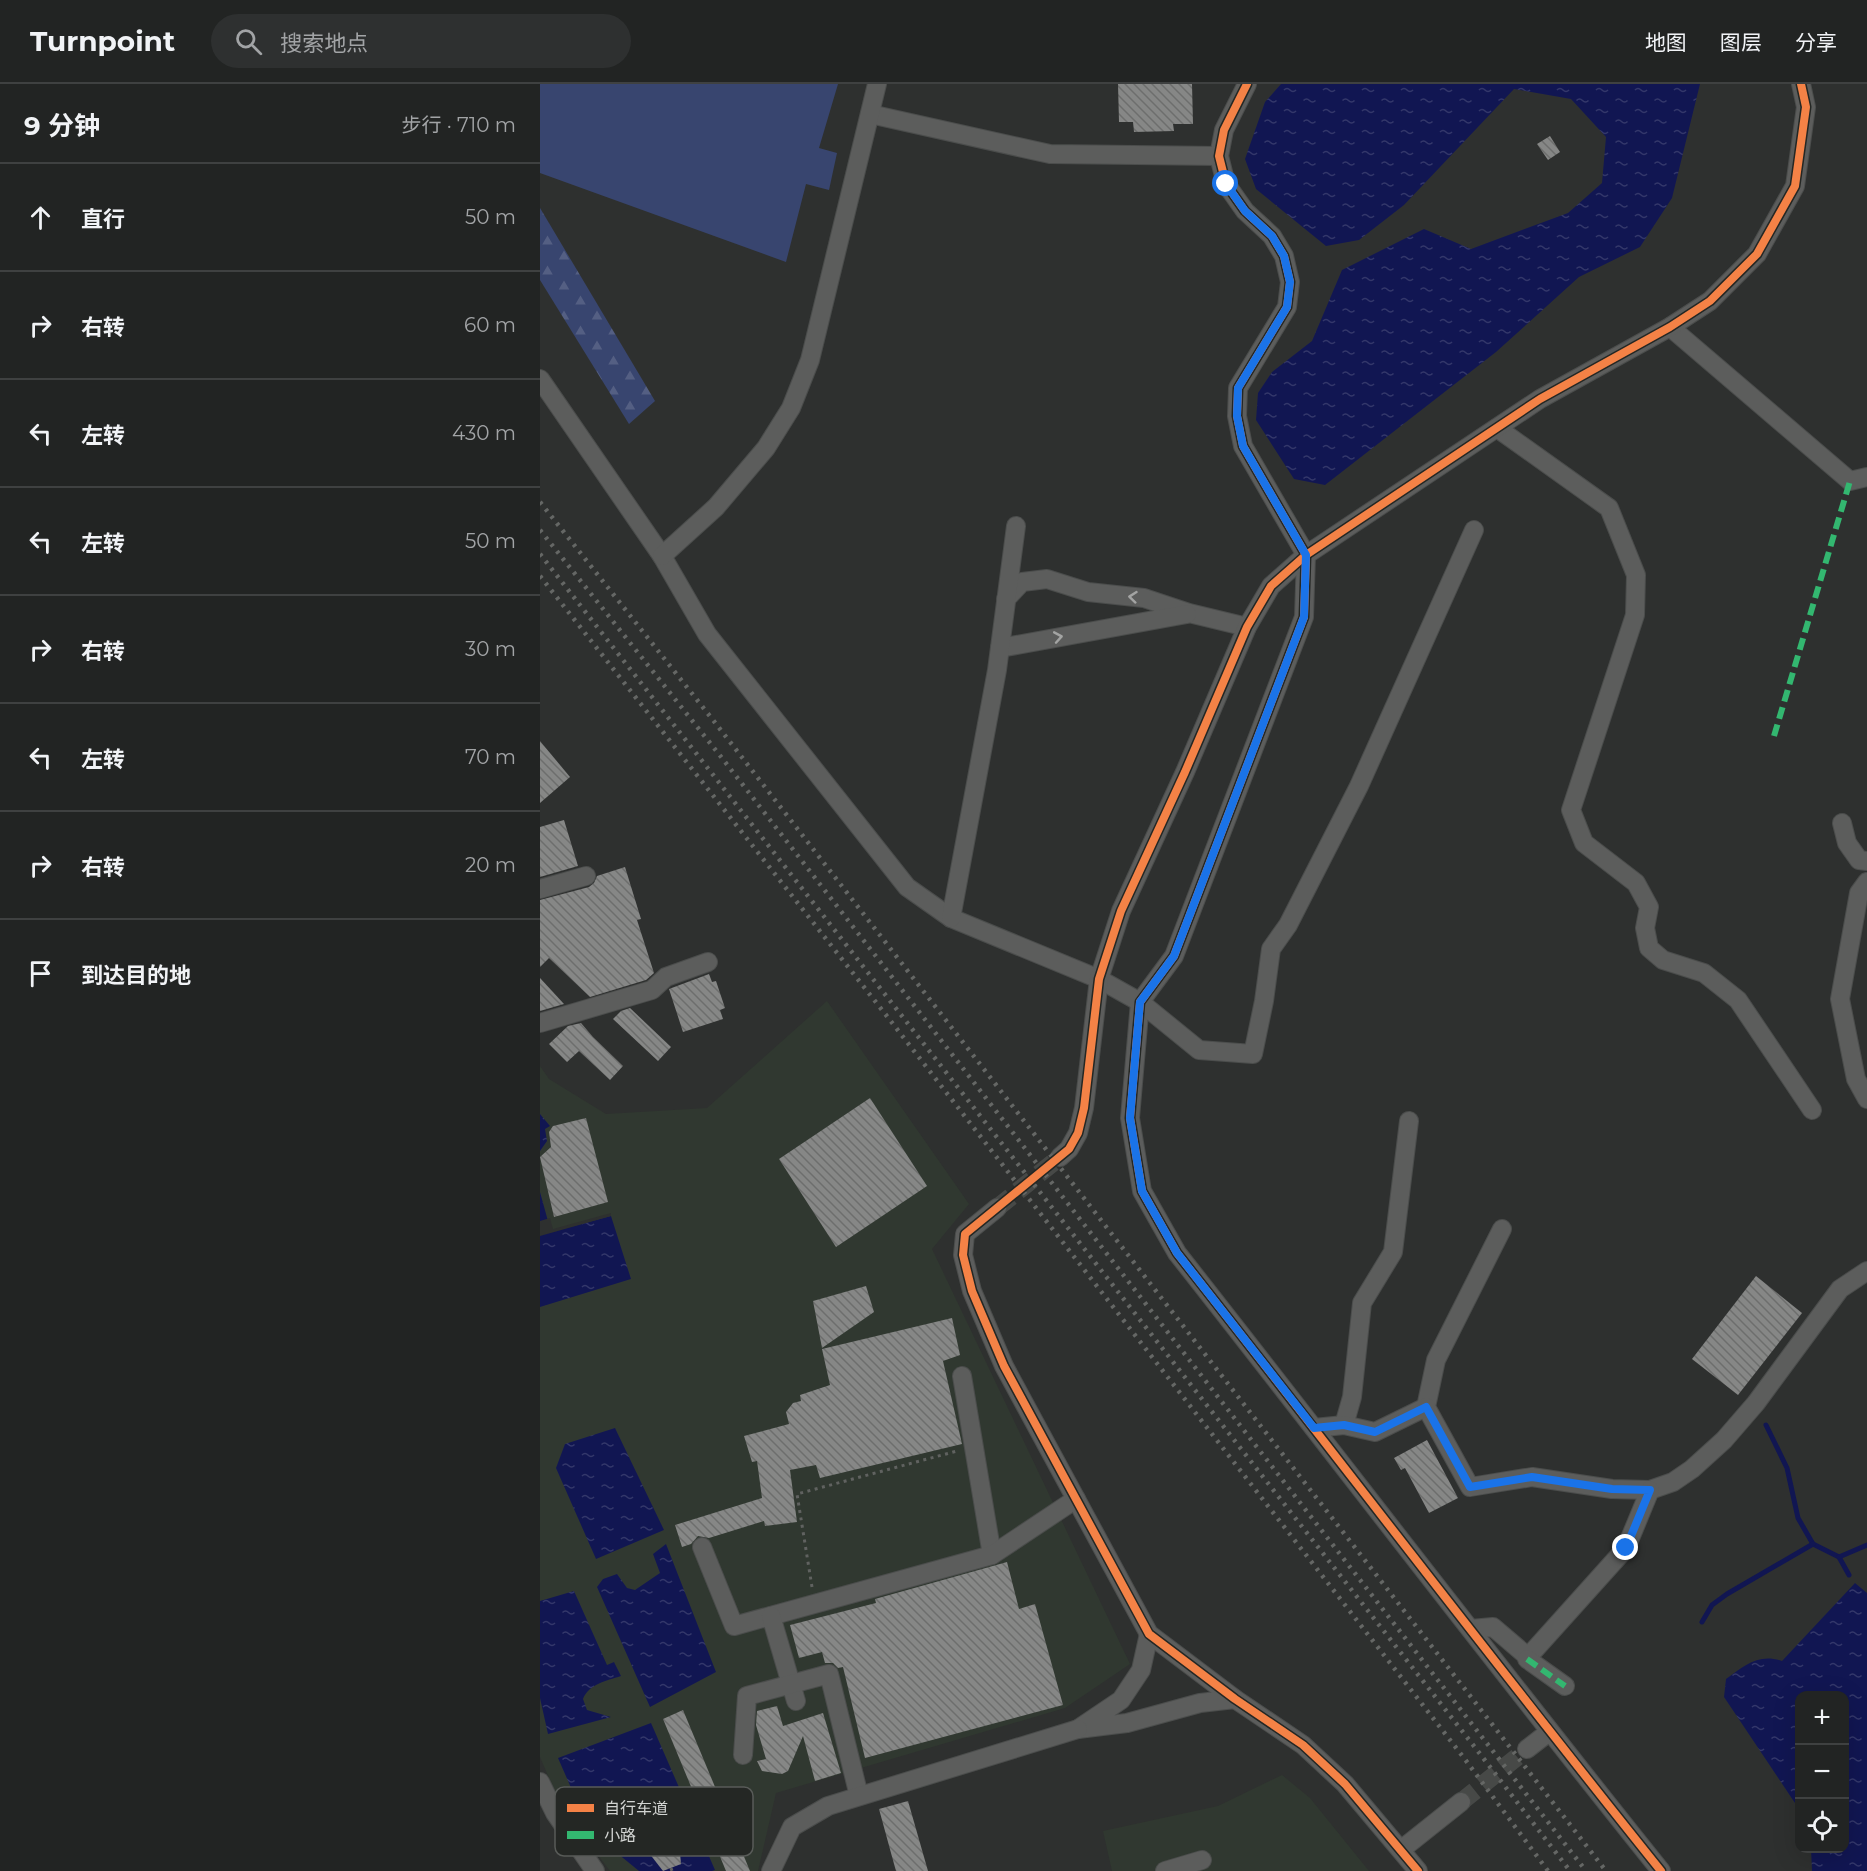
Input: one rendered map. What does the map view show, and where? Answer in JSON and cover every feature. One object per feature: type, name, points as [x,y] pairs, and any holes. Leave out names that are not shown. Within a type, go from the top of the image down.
[{"type":"street","points":[[662,556],[723,499],[766,448],[791,408],[810,360],[877,84]]},
{"type":"street","points":[[1247,84],[1224,130],[1219,156],[1226,184],[1245,211],[1272,236],[1284,256],[1290,282],[1287,307],[1238,388],[1237,416],[1243,446],[1306,555],[1304,617],[1174,956],[1140,1002],[1130,1118],[1142,1191],[1177,1253],[1549,1732],[1661,1871]]},
{"type":"street","points":[[1060,1157],[1069,1149],[1078,1133],[1084,1108],[1099,979],[1121,911],[1185,772],[1247,627],[1271,586],[1306,555],[1540,399],[1670,327],[1710,301],[1757,254],[1795,186],[1806,107],[1801,84]]},
{"type":"street","points":[[870,114],[1050,154],[1219,156]]},
{"type":"street","points":[[1670,327],[1850,481],[1867,477]]},
{"type":"street","points":[[540,379],[662,556],[707,634],[907,887],[951,918],[1099,979],[1140,1002],[1199,1050],[1253,1054],[1271,949],[1288,925],[1359,786],[1474,530]]},
{"type":"street","points":[[1497,428],[1609,508],[1636,575],[1635,615],[1571,810],[1584,843],[1636,883],[1649,907],[1645,928],[1649,948],[1663,960],[1704,973],[1738,1000],[1812,1110]]},
{"type":"street","points":[[951,918],[1000,648],[1016,526]]},
{"type":"street","points":[[1006,599],[1022,582],[1047,579],[1088,592],[1144,598],[1189,613],[1247,627]]},
{"type":"street","points":[[1000,648],[1189,613]]},
{"type":"street","points":[[1842,823],[1847,843],[1859,860],[1867,861]]},
{"type":"street","points":[[540,890],[586,876]]},
{"type":"street","points":[[1867,882],[1859,893],[1840,999],[1856,1079],[1867,1099]]},
{"type":"street","points":[[540,1023],[652,990],[666,977],[708,962]]},
{"type":"street","points":[[1344,1425],[1352,1397],[1362,1303],[1393,1252],[1409,1121]]},
{"type":"street","points":[[997,1208],[965,1234],[963,1256],[972,1291],[1005,1366],[1149,1634],[1235,1699],[1304,1745],[1345,1784],[1402,1849],[1418,1871]]},
{"type":"street","points":[[1502,1229],[1436,1360],[1426,1407],[1470,1487],[1532,1477],[1612,1489],[1650,1490],[1673,1482],[1724,1440],[1756,1403],[1840,1289],[1867,1271]]},
{"type":"street","points":[[962,1376],[992,1555]]},
{"type":"street","points":[[1314,1428],[1344,1425],[1375,1432],[1426,1407]]},
{"type":"street","points":[[1471,1629],[1493,1627],[1528,1657],[1626,1548],[1650,1490]]},
{"type":"street","points":[[702,1547],[734,1626],[992,1555],[1076,1499]]},
{"type":"street","points":[[771,1616],[793,1693]]},
{"type":"street","points":[[1078,1729],[1121,1700],[1141,1670],[1149,1634]]},
{"type":"street","points":[[1527,1659],[1565,1686]]},
{"type":"street","points":[[743,1755],[747,1696],[793,1693],[829,1674],[859,1796]]},
{"type":"street","points":[[771,1871],[792,1827],[828,1806],[1078,1729],[1127,1723],[1200,1703],[1235,1699]]},
{"type":"street","points":[[1527,1749],[1549,1732]]},
{"type":"street","points":[[540,1782],[555,1813]]},
{"type":"street","points":[[1402,1849],[1461,1802]]},
{"type":"street","points":[[585,1856],[596,1871]]},
{"type":"street","points":[[1165,1871],[1202,1860]]},
{"type":"path","points":[[814,1604],[797,1494],[974,1446]]},
{"type":"shaded area","points":[[827,1001],[969,1204],[932,1249],[1130,1664],[1065,1708],[776,1793],[758,1871],[610,1871],[599,1856],[753,1856],[753,1787],[555,1787],[555,1792],[540,1757],[540,1066],[549,1079],[606,1114],[707,1108]]},
{"type":"shaded area","points":[[1282,1775],[1310,1798],[1369,1871],[1112,1871],[1103,1831],[1218,1806]]},
{"type":"green space","points":[[540,84],[838,84],[819,148],[837,153],[829,190],[806,184],[786,262],[540,173]]},
{"type":"green space","points":[[540,208],[655,401],[629,424],[540,280]]},
{"type":"water","points":[[1281,84],[1700,84],[1672,198],[1640,247],[1579,277],[1496,352],[1325,485],[1294,479],[1256,420],[1258,393],[1272,372],[1312,341],[1342,270],[1424,229],[1471,249],[1568,213],[1602,183],[1606,137],[1571,99],[1514,89],[1404,205],[1359,240],[1326,246],[1256,189],[1245,159],[1265,102]]},
{"type":"water","points":[[540,1114],[550,1126],[545,1129],[547,1141],[540,1151]]},
{"type":"water","points":[[540,1192],[551,1232],[611,1216],[631,1279],[540,1307]]},
{"type":"water","points":[[615,1428],[664,1530],[596,1559],[556,1468],[565,1444]]},
{"type":"water","points":[[666,1544],[716,1672],[650,1707],[597,1587],[603,1579],[617,1574],[627,1588],[635,1590],[660,1573],[653,1554]]},
{"type":"water","points":[[1855,1583],[1867,1593],[1867,1871],[1812,1871],[1811,1853],[1849,1853],[1849,1691],[1795,1691],[1795,1803],[1724,1697],[1726,1679],[1745,1665],[1766,1659],[1782,1661]]},
{"type":"water","points":[[574,1591],[607,1665],[614,1662],[621,1676],[594,1686],[583,1699],[587,1710],[611,1717],[548,1734],[540,1698],[540,1601]]},
{"type":"water","points":[[651,1723],[679,1787],[571,1787],[558,1758]]},
{"type":"water","points":[[621,1856],[709,1856],[715,1870],[712,1871],[639,1871]]},
{"type":"pier","points":[[611,1213],[611,1216],[540,1236],[540,1221],[550,1218],[553,1229]]},
{"type":"building","points":[[1118,84],[1192,84],[1193,124],[1173,124],[1174,131],[1134,132],[1133,122],[1119,122]]},
{"type":"building","points":[[1550,136],[1560,152],[1548,160],[1537,144]]},
{"type":"building","points":[[540,741],[570,777],[540,803]]},
{"type":"building","points":[[564,820],[578,866],[540,877],[540,827]]},
{"type":"building","points":[[625,867],[641,919],[637,920],[654,973],[646,980],[590,997],[549,958],[540,967],[540,900],[589,887],[597,876]]},
{"type":"building","points":[[709,974],[712,982],[716,981],[725,1008],[720,1010],[723,1019],[683,1032],[669,989]]},
{"type":"building","points":[[540,978],[564,1004],[540,1011]]},
{"type":"building","points":[[630,1008],[671,1047],[658,1061],[613,1019],[621,1011]]},
{"type":"building","points":[[581,1023],[623,1066],[610,1080],[579,1051],[567,1062],[549,1044],[568,1026]]},
{"type":"building","points":[[870,1098],[927,1186],[836,1247],[779,1159]]},
{"type":"building","points":[[586,1118],[608,1202],[554,1217],[540,1157],[551,1147],[549,1132],[553,1126]]},
{"type":"building","points":[[1756,1276],[1802,1313],[1738,1395],[1692,1359]]},
{"type":"building","points":[[866,1286],[874,1312],[822,1348],[813,1301]]},
{"type":"building","points":[[952,1318],[960,1355],[943,1361],[962,1444],[820,1478],[816,1465],[790,1470],[797,1522],[765,1526],[764,1521],[709,1538],[698,1536],[691,1544],[682,1547],[675,1525],[762,1498],[757,1461],[752,1462],[744,1436],[789,1424],[786,1412],[793,1403],[801,1401],[800,1395],[830,1385],[822,1349]]},
{"type":"building","points":[[1427,1440],[1458,1498],[1429,1513],[1405,1468],[1401,1470],[1394,1458]]},
{"type":"building","points":[[1007,1562],[1019,1609],[1035,1604],[1063,1705],[865,1758],[843,1667],[838,1668],[833,1663],[825,1663],[822,1652],[799,1658],[790,1625],[876,1603],[875,1599]]},
{"type":"building","points":[[777,1706],[783,1726],[823,1713],[841,1773],[815,1781],[803,1736],[788,1771],[782,1774],[762,1771],[757,1761],[766,1759],[756,1725],[757,1711]]},
{"type":"building","points":[[683,1710],[715,1787],[691,1787],[663,1719]]},
{"type":"building","points":[[908,1801],[928,1871],[896,1871],[879,1809]]},
{"type":"building","points":[[651,1856],[680,1856],[681,1864],[663,1871]]},
{"type":"building","points":[[720,1856],[744,1856],[750,1871],[726,1871]]},
{"type":"waterway","points":[[1766,1425],[1787,1468],[1798,1518],[1813,1544],[1839,1557],[1849,1575]]},
{"type":"waterway","points":[[1702,1622],[1712,1605],[1727,1594],[1813,1544]]},
{"type":"waterway","points":[[1839,1557],[1867,1545]]},
{"type":"tunnel","points":[[997,1208],[1060,1157]]},
{"type":"tunnel","points":[[1461,1802],[1527,1749]]},
{"type":"railway","points":[[540,502],[713,720],[1606,1871]]},
{"type":"railway","points":[[540,530],[722,758],[1586,1871]]},
{"type":"railway","points":[[540,554],[1570,1871]]},
{"type":"railway","points":[[540,576],[886,1015],[1464,1758],[1548,1871]]},
{"type":"marked path","points":[[1774,736],[1850,481]]},
{"type":"marked path","points":[[1527,1659],[1565,1686]]},
{"type":"cycle path","points":[[1247,84],[1224,130],[1219,156],[1226,184],[1245,211],[1272,236],[1284,256],[1290,282],[1287,307],[1238,388],[1237,416],[1243,446],[1306,555],[1304,617],[1174,956],[1140,1002],[1130,1118],[1142,1191],[1177,1253],[1661,1871]]},
{"type":"cycle path","points":[[1418,1871],[1345,1784],[1303,1745],[1235,1699],[1149,1634],[1004,1366],[972,1291],[963,1255],[965,1234],[1069,1149],[1078,1133],[1084,1108],[1099,979],[1121,911],[1185,772],[1247,627],[1271,586],[1306,555],[1540,399],[1670,327],[1710,301],[1757,254],[1795,186],[1806,107],[1801,84]]},
{"type":"route","points":[[1226,184],[1245,211],[1272,236],[1284,256],[1290,282],[1287,307],[1238,388],[1237,416],[1243,446],[1306,555],[1304,617],[1174,956],[1140,1002],[1130,1118],[1142,1191],[1177,1253],[1314,1428],[1344,1425],[1375,1432],[1426,1407],[1470,1487],[1532,1477],[1612,1489],[1650,1490],[1626,1548]]}]
